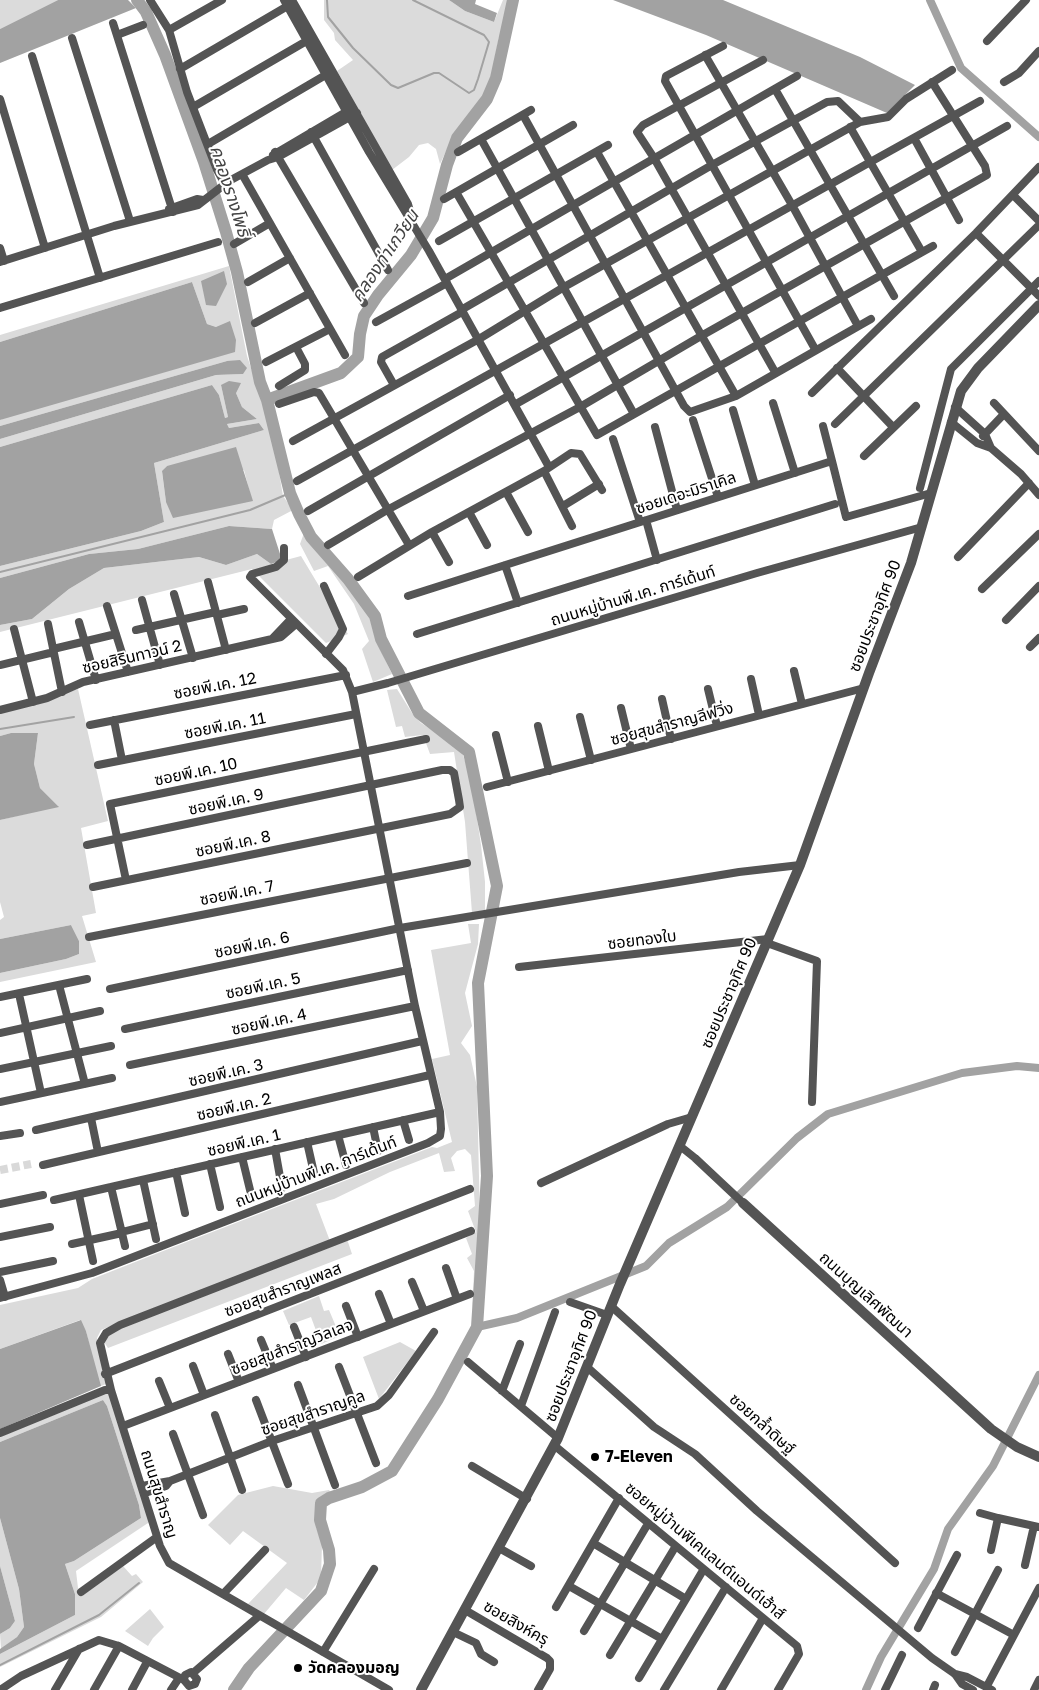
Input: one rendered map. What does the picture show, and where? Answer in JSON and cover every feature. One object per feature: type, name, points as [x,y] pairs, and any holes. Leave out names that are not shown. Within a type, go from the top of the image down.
[{"type":"street","points":[[150,0],[169,30],[193,107],[224,185]]},
{"type":"street","points":[[169,30],[222,0]]},
{"type":"street","points":[[987,41],[1026,0]]},
{"type":"street","points":[[180,69],[290,2],[532,433],[572,526]]},
{"type":"street","points":[[113,23],[170,210]]},
{"type":"street","points":[[116,35],[143,25]]},
{"type":"street","points":[[72,38],[130,221]]},
{"type":"street","points":[[193,107],[310,39]]},
{"type":"street","points":[[723,46],[664,79],[815,350]]},
{"type":"street","points":[[1004,82],[1019,73],[1039,52]]},
{"type":"street","points":[[705,55],[792,205],[858,326]]},
{"type":"street","points":[[32,56],[100,278]]},
{"type":"street","points":[[763,60],[639,129],[638,136],[672,188],[775,372]]},
{"type":"street","points":[[293,441],[479,339],[606,263],[850,127],[860,122],[888,117],[906,99],[952,70]]},
{"type":"street","points":[[208,144],[329,73]]},
{"type":"street","points":[[376,322],[573,204],[797,76]]},
{"type":"street","points":[[328,545],[387,510],[580,407],[701,336],[987,175],[985,166],[932,82]]},
{"type":"street","points":[[775,89],[831,183],[894,296]]},
{"type":"street","points":[[0,99],[46,248]]},
{"type":"street","points":[[394,385],[381,362],[382,357],[550,260],[590,234],[712,165],[832,100],[838,101],[860,122]]},
{"type":"street","points":[[296,481],[352,448],[584,322],[748,228],[980,101]]},
{"type":"street","points":[[458,152],[531,110]]},
{"type":"street","points":[[0,248],[2,262],[170,210],[197,199],[207,199],[224,185],[242,174],[352,112]]},
{"type":"street","points":[[524,115],[684,406],[690,412],[736,396],[775,372],[871,319]]},
{"type":"street","points":[[444,199],[573,125]]},
{"type":"street","points":[[516,404],[563,379],[725,283],[1007,126]]},
{"type":"street","points":[[850,127],[922,252]]},
{"type":"street","points":[[313,134],[388,270]]},
{"type":"street","points":[[914,138],[959,220]]},
{"type":"street","points":[[481,139],[634,414]]},
{"type":"street","points":[[439,241],[608,145]]},
{"type":"street","points":[[597,152],[736,396]]},
{"type":"street","points":[[277,155],[364,303]]},
{"type":"street","points":[[812,393],[976,233],[1039,167]]},
{"type":"street","points":[[242,174],[345,355]]},
{"type":"street","points":[[456,192],[597,435],[933,246]]},
{"type":"street","points":[[835,424],[1039,223],[1013,195]]},
{"type":"street","points":[[234,244],[270,223]]},
{"type":"street","points":[[976,233],[1039,296]]},
{"type":"street","points":[[0,308],[218,242]]},
{"type":"street","points":[[248,282],[290,258]]},
{"type":"street","points":[[920,488],[951,369],[1039,281]]},
{"type":"street","points":[[255,323],[310,293]]},
{"type":"street","name":"ซอยประชาอุทิศ 90","points":[[421,1690],[557,1442],[627,1266],[800,865],[911,563],[955,407],[968,379],[1038,308]]},
{"type":"street","points":[[266,362],[330,329]]},
{"type":"street","points":[[279,386],[305,370],[305,364],[296,347]]},
{"type":"street","points":[[837,368],[893,428]]},
{"type":"street","points":[[279,404],[317,391],[409,546]]},
{"type":"street","points":[[308,511],[510,395]]},
{"type":"street","points":[[773,403],[795,472]]},
{"type":"street","points":[[994,403],[1039,451]]},
{"type":"street","points":[[864,456],[916,406]]},
{"type":"street","points":[[955,407],[986,434],[990,448]]},
{"type":"street","points":[[733,410],[755,485]]},
{"type":"street","points":[[976,443],[1004,414]]},
{"type":"street","points":[[693,420],[718,497]]},
{"type":"street","points":[[950,422],[976,443],[990,448],[1029,482],[1039,495]]},
{"type":"street","points":[[823,426],[846,517],[931,493]]},
{"type":"street","points":[[655,427],[677,510]]},
{"type":"street","points":[[613,439],[657,560]]},
{"type":"street","points":[[358,577],[432,532],[547,469],[565,456],[578,452],[600,487],[563,506]]},
{"type":"street","name":"ซอยเดอะมิราเคิล","points":[[408,596],[832,461]]},
{"type":"street","points":[[958,557],[1029,482]]},
{"type":"street","points":[[506,492],[528,532]]},
{"type":"street","points":[[417,634],[835,504]]},
{"type":"street","points":[[469,512],[487,545]]},
{"type":"street","name":"ถนนหมู่บ้านพี.เค. การ์เด้นท์","points":[[352,692],[414,676],[757,573],[922,527]]},
{"type":"street","points":[[432,532],[449,562]]},
{"type":"street","points":[[982,589],[1039,534]]},
{"type":"street","name":"ถนนหมู่บ้านพี.เค. การ์เด้นท์","points":[[2,1298],[92,1273],[428,1143],[440,1136],[440,1112],[422,1041],[352,692],[346,675],[250,577],[252,574],[276,567],[284,560],[284,548]]},
{"type":"street","points":[[505,565],[518,603]]},
{"type":"street","points":[[208,582],[226,650]]},
{"type":"street","points":[[324,586],[343,629],[340,637],[326,654]]},
{"type":"street","points":[[1006,620],[1039,586]]},
{"type":"street","points":[[174,594],[193,658]]},
{"type":"street","points":[[142,600],[160,665]]},
{"type":"street","points":[[107,606],[128,672]]},
{"type":"street","points":[[136,630],[181,619],[244,609]]},
{"type":"street","points":[[79,622],[96,680]]},
{"type":"street","name":"ซอยสิรินทาวน์ 2","points":[[0,709],[33,702],[62,692],[77,684],[281,637],[294,622]]},
{"type":"street","points":[[48,624],[62,692]]},
{"type":"street","points":[[14,629],[33,702]]},
{"type":"street","points":[[0,665],[116,634]]},
{"type":"street","points":[[1030,647],[1039,638]]},
{"type":"street","points":[[794,671],[802,704]]},
{"type":"street","name":"ซอยพี.เค. 12","points":[[90,725],[346,675]]},
{"type":"street","points":[[751,679],[759,715]]},
{"type":"street","name":"ซอยสุขสำราญลีฟวิ่ง","points":[[487,787],[864,688]]},
{"type":"street","points":[[708,689],[717,726]]},
{"type":"street","points":[[662,699],[671,738]]},
{"type":"street","points":[[621,708],[631,749]]},
{"type":"street","name":"ซอยพี.เค. 11","points":[[98,765],[356,714]]},
{"type":"street","points":[[580,717],[591,760]]},
{"type":"street","points":[[114,720],[122,760]]},
{"type":"street","points":[[538,726],[549,771]]},
{"type":"street","points":[[496,735],[508,782]]},
{"type":"street","points":[[364,751],[426,739]]},
{"type":"street","name":"ซอยพี.เค. 10","points":[[126,880],[110,804],[364,751]]},
{"type":"street","name":"ซอยพี.เค. 9","points":[[87,845],[371,785],[450,770],[454,773],[460,807],[455,811],[380,827]]},
{"type":"street","name":"ซอยพี.เค. 8","points":[[93,888],[380,827]]},
{"type":"street","name":"ซอยพี.เค. 7","points":[[89,937],[467,862]]},
{"type":"street","points":[[400,928],[739,872],[800,865]]},
{"type":"street","name":"ซอยพี.เค. 6","points":[[110,988],[400,928]]},
{"type":"street","points":[[768,941],[817,961],[812,1102]]},
{"type":"street","name":"ซอยทองใบ","points":[[519,967],[768,941]]},
{"type":"street","name":"ซอยพี.เค. 5","points":[[125,1029],[408,970]]},
{"type":"street","points":[[0,997],[87,979]]},
{"type":"street","points":[[59,985],[85,1084]]},
{"type":"street","points":[[19,994],[41,1094]]},
{"type":"street","name":"ซอยพี.เค. 4","points":[[130,1065],[415,1006]]},
{"type":"street","points":[[0,1033],[100,1011]]},
{"type":"street","name":"ซอยพี.เค. 3","points":[[36,1130],[422,1041]]},
{"type":"street","points":[[0,1068],[111,1046]]},
{"type":"street","name":"ซอยพี.เค. 2","points":[[43,1165],[430,1075]]},
{"type":"street","points":[[0,1102],[112,1078]]},
{"type":"street","name":"ซอยพี.เค. 1","points":[[54,1200],[440,1112]]},
{"type":"street","points":[[541,1183],[668,1124],[692,1117]]},
{"type":"street","points":[[90,1118],[98,1152]]},
{"type":"street","points":[[403,1120],[409,1140]]},
{"type":"street","points":[[372,1127],[378,1151]]},
{"type":"street","points":[[0,1136],[20,1133]]},
{"type":"street","points":[[338,1135],[346,1165]]},
{"type":"street","points":[[307,1142],[314,1173]]},
{"type":"street","name":"ถนนบุญเลิศพัฒนา","points":[[680,1146],[990,1429],[1017,1447],[1039,1457]]},
{"type":"street","points":[[276,1150],[282,1188]]},
{"type":"street","points":[[242,1157],[251,1194]]},
{"type":"street","points":[[210,1164],[220,1208]]},
{"type":"street","points":[[176,1172],[185,1213]]},
{"type":"street","points":[[143,1180],[156,1238]]},
{"type":"street","points":[[111,1187],[125,1246]]},
{"type":"street","name":"ถนนสุขสำราญ","points":[[389,1690],[169,1563],[162,1552],[124,1426],[105,1374],[101,1351],[102,1338],[120,1325],[470,1189]]},
{"type":"street","points":[[0,1204],[43,1195]]},
{"type":"street","points":[[79,1195],[92,1261]]},
{"type":"street","points":[[72,1244],[153,1224]]},
{"type":"street","points":[[0,1237],[50,1227]]},
{"type":"street","name":"ซอยสุขสำราญเพลส","points":[[105,1374],[470,1231]]},
{"type":"street","points":[[0,1272],[53,1261]]},
{"type":"street","points":[[446,1268],[457,1299]]},
{"type":"street","points":[[0,1280],[2,1298]]},
{"type":"street","points":[[412,1282],[424,1311]]},
{"type":"street","points":[[379,1294],[391,1324]]},
{"type":"street","name":"ซอยสุขสำราญวิลเลจ","points":[[124,1426],[470,1294]]},
{"type":"street","points":[[570,1302],[609,1310]]},
{"type":"street","points":[[346,1306],[358,1336]]},
{"type":"street","name":"ซอยกล้ำดิษฐ์","points":[[609,1310],[895,1563]]},
{"type":"street","points":[[521,1406],[555,1312]]},
{"type":"street","points":[[294,1327],[306,1356]]},
{"type":"street","name":"ซอยสุขสำราญคูล","points":[[144,1490],[166,1486],[170,1480],[188,1473],[382,1402],[434,1332]]},
{"type":"street","points":[[261,1340],[273,1369]]},
{"type":"street","points":[[502,1391],[520,1344]]},
{"type":"street","points":[[228,1354],[239,1382]]},
{"type":"street","name":"ซอยหมู่บ้านพีเคแลนด์แอนด์เฮ้าส์","points":[[468,1362],[521,1406],[557,1442],[619,1498],[797,1646],[800,1651],[778,1690]]},
{"type":"street","points":[[193,1366],[204,1396]]},
{"type":"street","points":[[339,1367],[376,1463]]},
{"type":"street","points":[[587,1367],[654,1427],[695,1454],[757,1511],[910,1640],[955,1674],[962,1684],[973,1690]]},
{"type":"street","points":[[159,1381],[170,1408]]},
{"type":"street","points":[[298,1385],[335,1485]]},
{"type":"street","points":[[0,1433],[105,1390],[111,1390]]},
{"type":"street","points":[[256,1400],[288,1484]]},
{"type":"street","points":[[214,1415],[242,1490]]},
{"type":"street","points":[[173,1434],[203,1516]]},
{"type":"street","points":[[472,1466],[527,1499]]},
{"type":"street","points":[[556,1607],[619,1498]]},
{"type":"street","points":[[980,1513],[1036,1526],[1025,1565]]},
{"type":"street","points":[[991,1550],[998,1518]]},
{"type":"street","points":[[584,1632],[646,1527]]},
{"type":"street","points":[[81,1592],[157,1537]]},
{"type":"street","points":[[593,1543],[686,1599]]},
{"type":"street","points":[[499,1548],[530,1566]]},
{"type":"street","points":[[223,1594],[265,1550]]},
{"type":"street","points":[[610,1655],[674,1550]]},
{"type":"street","points":[[918,1628],[957,1555]]},
{"type":"street","points":[[323,1652],[374,1570]]},
{"type":"street","points":[[955,1652],[998,1570]]},
{"type":"street","points":[[639,1678],[702,1572]]},
{"type":"street","points":[[569,1586],[662,1639]]},
{"type":"street","points":[[664,1690],[726,1587]]},
{"type":"street","points":[[955,1674],[967,1677],[990,1688],[1014,1635],[1039,1588]]},
{"type":"street","points":[[936,1593],[1014,1635]]},
{"type":"street","name":"ซอยสิงห์ครุ","points":[[465,1610],[548,1658],[550,1669],[538,1690]]},
{"type":"street","points":[[171,1690],[186,1674],[194,1673],[259,1616]]},
{"type":"street","points":[[721,1690],[764,1618]]},
{"type":"street","points":[[453,1632],[476,1643],[481,1654],[494,1662]]},
{"type":"street","points":[[0,1690],[21,1676],[99,1640],[119,1646],[181,1679],[189,1686],[196,1687],[197,1677],[194,1673]]},
{"type":"street","points":[[94,1690],[119,1646]]},
{"type":"street","points":[[55,1690],[79,1648]]},
{"type":"street","points":[[885,1690],[902,1655]]},
{"type":"street","points":[[132,1690],[147,1662]]},
{"type":"street","points":[[1034,1690],[1039,1680]]},
{"type":"shaded area","points":[[0,0],[58,0],[0,29]]},
{"type":"shaded area","points":[[58,0],[128,0],[136,8],[0,63],[0,29]]},
{"type":"shaded area","points":[[324,0],[449,0],[465,11],[494,22],[503,0],[511,0],[503,33],[499,37],[489,87],[481,102],[455,132],[440,164],[436,149],[428,143],[419,145],[409,157],[392,170],[337,71],[353,60],[335,40],[334,33],[324,20]]},
{"type":"shaded area","points":[[449,0],[476,0],[475,4],[497,13],[494,22],[465,11]]},
{"type":"shaded area","points":[[613,0],[723,0],[860,57],[915,85],[887,113],[706,35]]},
{"type":"shaded area","points":[[229,266],[247,356],[272,430],[283,496],[293,510],[274,520],[272,529],[229,526],[138,549],[89,554],[0,578],[0,566],[141,531],[164,522],[154,463],[264,430],[259,423],[229,428],[227,424],[257,419],[242,407],[236,393],[221,385],[228,417],[225,418],[219,395],[212,385],[0,447],[0,439],[216,375],[243,374],[227,361],[0,426],[0,420],[230,321],[216,327],[207,324],[192,282],[0,342],[0,335]],"holes":[[[167,466],[244,470],[252,501],[166,502],[162,472]]]},
{"type":"shaded area","points":[[224,271],[227,284],[216,306],[206,305],[201,281]]},
{"type":"shaded area","points":[[192,282],[207,324],[216,327],[230,321],[236,340],[235,352],[0,420],[0,342]]},
{"type":"shaded area","points":[[240,360],[247,368],[243,374],[216,375],[0,439],[0,426],[227,361]]},
{"type":"shaded area","points":[[229,381],[241,383],[236,393],[242,407],[257,419],[227,424],[229,428],[259,423],[264,430],[154,463],[164,522],[141,531],[0,566],[0,447],[212,385],[219,395],[225,418],[228,417],[221,385]]},
{"type":"shaded area","points":[[236,447],[253,501],[173,518],[166,502],[162,471],[167,466]]},
{"type":"shaded area","points":[[229,526],[272,529],[282,560],[271,564],[257,554],[226,565],[199,557],[104,568],[69,589],[32,619],[0,625],[0,578],[89,554],[138,549]]},
{"type":"shaded area","points":[[304,533],[326,560],[357,592],[373,623],[377,643],[392,674],[373,682],[362,649],[369,641],[354,604],[328,566],[314,571],[300,544]]},
{"type":"shaded area","points":[[257,554],[271,564],[301,556],[348,634],[326,643],[252,569],[0,632],[0,625],[32,619],[69,589],[104,568],[199,557],[226,565]]},
{"type":"shaded area","points":[[78,689],[108,821],[81,828],[96,913],[82,916],[96,962],[0,982],[0,973],[66,959],[79,954],[79,941],[71,925],[0,939],[0,920],[4,917],[0,902],[0,820],[58,806],[40,788],[34,764],[38,733],[11,733],[0,736],[0,713]]},
{"type":"shaded area","points":[[397,689],[412,713],[421,723],[454,744],[463,755],[471,779],[481,845],[485,882],[485,910],[472,913],[465,822],[454,752],[430,754],[423,735],[405,737],[402,726],[396,727],[387,690]]},
{"type":"shaded area","points":[[11,733],[38,733],[34,764],[40,788],[59,807],[0,820],[0,736]]},
{"type":"shaded area","points":[[468,924],[479,924],[478,944],[465,993],[472,1026],[461,1043],[470,1055],[477,1087],[480,1223],[472,1315],[474,1271],[467,1258],[472,1254],[466,1238],[476,1232],[468,1211],[475,1206],[471,1155],[465,1149],[457,1151],[451,1158],[455,1171],[444,1172],[439,1153],[390,1172],[334,1199],[316,1204],[330,1241],[101,1330],[97,1338],[106,1384],[101,1386],[99,1384],[86,1331],[80,1320],[0,1349],[0,1305],[78,1288],[92,1279],[158,1253],[432,1147],[437,1148],[452,1142],[432,1059],[450,1055],[431,950],[471,943]]},
{"type":"shaded area","points":[[71,925],[79,941],[79,954],[66,959],[0,973],[0,939]]},
{"type":"shaded area","points":[[347,1239],[352,1254],[108,1348],[104,1342],[105,1338],[119,1328]]},
{"type":"shaded area","points":[[319,1296],[324,1311],[329,1310],[340,1336],[321,1344],[311,1317],[289,1325],[283,1311]]},
{"type":"shaded area","points":[[81,1320],[86,1331],[101,1386],[0,1429],[0,1349]]},
{"type":"shaded area","points":[[400,1342],[416,1351],[379,1399],[363,1357]]},
{"type":"shaded area","points":[[101,1393],[109,1394],[149,1520],[148,1523],[76,1571],[78,1588],[82,1596],[123,1566],[132,1576],[136,1574],[143,1582],[101,1617],[0,1667],[0,1654],[75,1615],[75,1594],[65,1564],[74,1561],[141,1518],[139,1505],[107,1406],[103,1400],[0,1442],[0,1437]]},
{"type":"shaded area","points":[[103,1400],[107,1406],[139,1505],[141,1518],[74,1561],[65,1564],[75,1594],[75,1615],[0,1654],[0,1649],[17,1637],[24,1627],[19,1589],[0,1518],[0,1442]]},
{"type":"shaded area","points":[[273,1486],[312,1493],[329,1490],[331,1493],[316,1504],[315,1511],[316,1527],[322,1544],[321,1578],[304,1600],[286,1588],[264,1614],[248,1604],[287,1563],[243,1531],[230,1545],[208,1525],[238,1495]]},
{"type":"shaded area","points":[[0,1518],[19,1589],[24,1627],[17,1637],[1,1649],[0,1634],[10,1628],[15,1621],[0,1566]]},
{"type":"shaded area","points":[[0,1566],[15,1621],[10,1628],[0,1634]]},
{"type":"shaded area","points":[[150,1609],[164,1627],[148,1646],[125,1631]]},
{"type":"waterway","name":"คลองรางโพธิ์","points":[[137,0],[146,12],[165,55],[204,162],[226,232],[237,272],[260,382],[267,400],[290,493],[311,537],[348,579],[375,616],[381,639],[419,713],[469,752],[497,886],[478,983],[487,1176],[477,1327],[438,1399],[392,1471],[362,1487],[329,1498],[321,1503],[320,1520],[329,1550],[330,1564],[321,1591],[249,1668],[234,1690]]},
{"type":"waterway","points":[[327,0],[328,17],[353,48],[391,85],[398,88],[434,73],[439,73],[469,93],[474,90],[489,42],[484,35],[413,0]]},
{"type":"waterway","name":"คลองท่าเกวียน","points":[[267,400],[341,373],[358,357],[364,316],[378,295],[411,255],[433,218],[447,165],[457,138],[487,99],[496,78],[513,0]]},
{"type":"waterway","points":[[930,0],[961,68],[1039,137]]},
{"type":"waterway","points":[[0,572],[250,510],[290,493]]},
{"type":"waterway","points":[[0,729],[74,717]]},
{"type":"waterway","points":[[477,1327],[517,1318],[646,1266],[669,1243],[727,1207],[797,1138],[828,1114],[962,1073],[1017,1066],[1039,1068]]},
{"type":"waterway","points":[[866,1690],[881,1657],[934,1569],[948,1529],[993,1466],[1039,1375]]},
{"type":"waterway","points":[[0,1665],[99,1615],[139,1583]]},
{"type":"tunnel","points":[[0,1170],[31,1164]]},
{"type":"place","name":"7-Eleven","points":[[595,1457]]},
{"type":"place","name":"วัดคลองมอญ","points":[[298,1668]]}]
